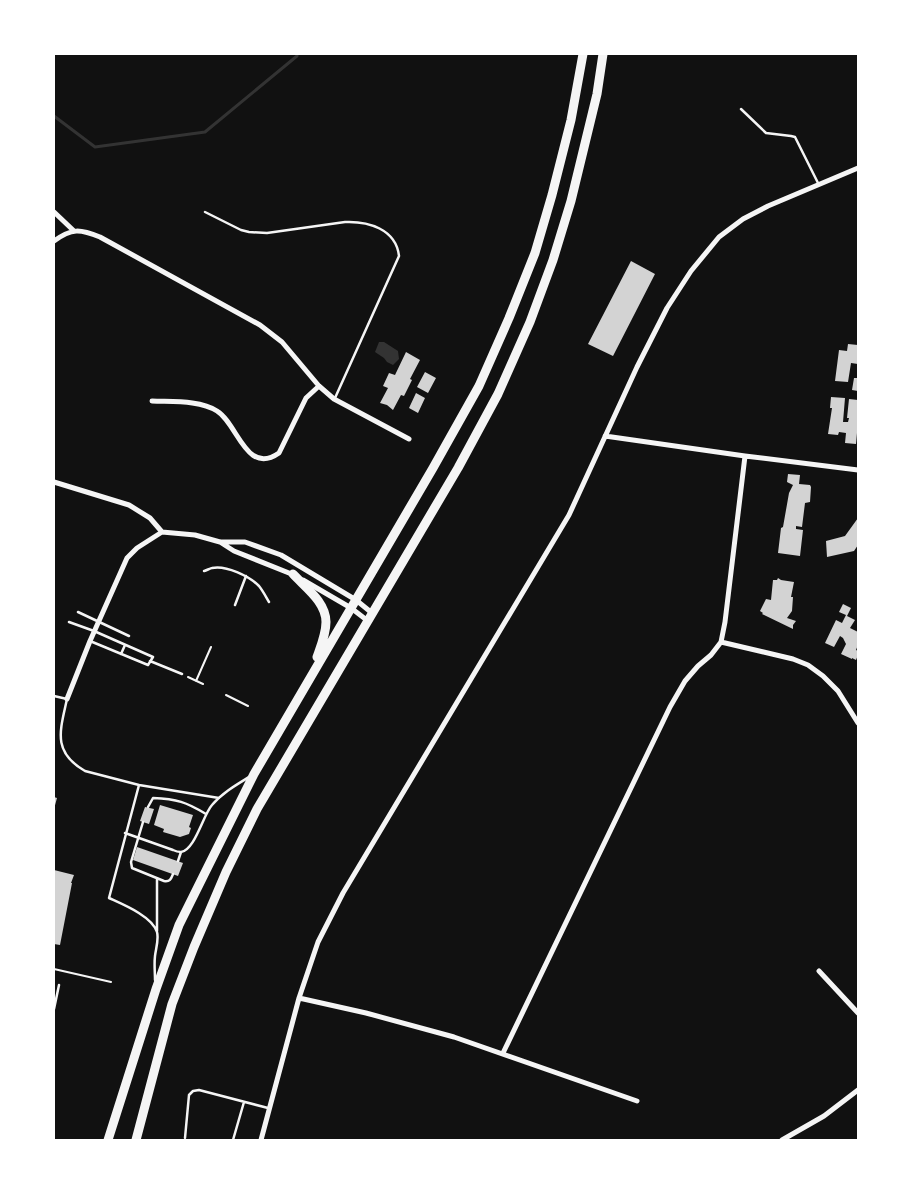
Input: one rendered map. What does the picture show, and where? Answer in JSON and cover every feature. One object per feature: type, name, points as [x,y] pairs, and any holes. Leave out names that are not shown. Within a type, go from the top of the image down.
[{"type":"main road","points":[[108,1140],[156,989],[179,925],[254,774],[479,386],[509,318],[535,253],[552,195],[583,54]]},
{"type":"main road","points":[[136,1140],[172,1004],[194,946],[226,872],[257,809],[462,460],[498,394],[530,322],[553,260],[571,201],[595,102],[603,55]]},
{"type":"main road","points":[[293,574],[317,599],[325,614],[326,623],[323,640],[312,674]]},
{"type":"street","points":[[261,1140],[300,998],[318,942],[343,893],[569,516],[637,367],[668,308],[691,271],[706,252],[719,237],[743,219],[768,206],[858,168]]},
{"type":"street","points":[[54,212],[74,231]]},
{"type":"street","points":[[54,241],[64,234],[74,231],[82,231],[100,237],[260,325],[282,342],[319,386],[334,400],[408,439]]},
{"type":"street","points":[[152,400],[208,406],[218,411],[228,420],[246,449],[259,459],[274,457],[280,453],[306,398],[319,386]]},
{"type":"street","points":[[605,436],[858,470]]},
{"type":"street","points":[[503,1053],[670,707],[685,681],[721,642],[745,456]]},
{"type":"street","points":[[54,482],[129,506],[150,518],[162,532]]},
{"type":"street","points":[[67,699],[94,631],[127,558],[162,532],[195,535],[220,542],[245,542],[281,555],[356,600],[370,617]]},
{"type":"street","points":[[220,542],[234,551],[293,574],[370,617]]},
{"type":"street","points":[[721,642],[808,665],[823,676],[838,691],[858,723]]},
{"type":"street","points":[[819,972],[858,1013]]},
{"type":"street","points":[[300,998],[414,1025],[454,1037],[636,1101]]},
{"type":"street","points":[[782,1140],[824,1116],[858,1090]]},
{"type":"lane","points":[[742,109],[766,133],[795,138],[818,185]]},
{"type":"lane","points":[[205,212],[241,230],[256,233],[344,222],[370,224],[385,231],[396,242],[399,256],[334,400]]},
{"type":"lane","points":[[204,571],[211,568],[221,568],[246,576],[263,590],[269,602]]},
{"type":"lane","points":[[234,605],[246,576]]},
{"type":"lane","points":[[78,612],[129,636]]},
{"type":"lane","points":[[69,622],[153,657],[148,665],[90,642]]},
{"type":"lane","points":[[121,654],[125,645]]},
{"type":"lane","points":[[150,661],[182,674]]},
{"type":"lane","points":[[54,696],[67,699],[60,730],[60,739],[66,755],[77,767],[85,771],[139,785],[219,798]]},
{"type":"lane","points":[[125,833],[180,852],[186,850],[198,835],[212,804],[230,788],[254,774]]},
{"type":"lane","points":[[139,785],[109,898],[146,918],[153,924],[157,932]]},
{"type":"lane","points":[[148,807],[153,798],[169,799],[188,803],[206,814]]},
{"type":"lane","points":[[143,822],[131,862],[132,868],[168,882],[174,874]]},
{"type":"lane","points":[[178,861],[180,852]]},
{"type":"lane","points":[[156,989],[157,878]]},
{"type":"lane","points":[[54,1009],[59,985]]},
{"type":"lane","points":[[185,1138],[189,1095],[193,1091],[199,1090],[270,1108]]},
{"type":"lane","points":[[233,1140],[244,1102]]},
{"type":"path","points":[[196,681],[211,647]]},
{"type":"path","points":[[182,674],[203,684]]},
{"type":"path","points":[[226,696],[248,706]]},
{"type":"path","points":[[54,969],[111,982]]},
{"type":"shaded area","points":[[379,342],[384,342],[398,351],[399,359],[393,365],[375,352]]},
{"type":"building","points":[[631,261],[655,274],[613,356],[588,344]]},
{"type":"building","points":[[848,344],[858,345],[858,364],[851,363],[848,382],[835,381],[839,350],[847,351]]},
{"type":"building","points":[[406,352],[420,360],[404,396],[401,395],[393,410],[387,405],[380,403],[388,388],[383,386],[389,373],[395,375]]},
{"type":"building","points":[[425,372],[436,378],[428,393],[417,387]]},
{"type":"building","points":[[854,378],[858,378],[858,391],[852,390]]},
{"type":"building","points":[[416,393],[425,398],[418,413],[409,408]]},
{"type":"building","points":[[831,397],[845,398],[843,422],[848,422],[849,399],[858,400],[856,444],[845,443],[846,433],[839,432],[838,435],[828,434],[832,408],[830,408]]},
{"type":"building","points":[[788,474],[800,475],[799,484],[810,485],[811,487],[810,502],[805,503],[802,527],[796,526],[796,529],[803,530],[800,556],[778,553],[781,528],[783,527],[789,493],[793,485],[787,482]]},
{"type":"building","points":[[858,518],[858,545],[854,551],[827,557],[826,541],[845,536]]},
{"type":"building","points":[[778,578],[794,582],[791,597],[793,597],[792,611],[787,618],[796,621],[793,629],[762,614],[760,611],[766,599],[771,600],[773,580]]},
{"type":"building","points":[[843,604],[851,608],[847,616],[855,620],[850,628],[858,632],[856,650],[858,655],[856,660],[841,654],[846,644],[840,636],[834,647],[825,643],[836,620],[842,623],[846,615],[839,612]]},
{"type":"building","points":[[54,797],[57,798],[54,809]]},
{"type":"building","points":[[160,805],[193,815],[189,834],[180,837],[163,832],[164,829],[154,825]]},
{"type":"building","points":[[145,807],[154,809],[149,824],[140,821]]},
{"type":"building","points":[[137,847],[183,863],[178,876],[133,860]]},
{"type":"building","points":[[54,870],[74,875],[60,945],[54,944]]},
{"type":"waterway","points":[[54,116],[95,147],[205,132],[297,56],[297,54]]}]
